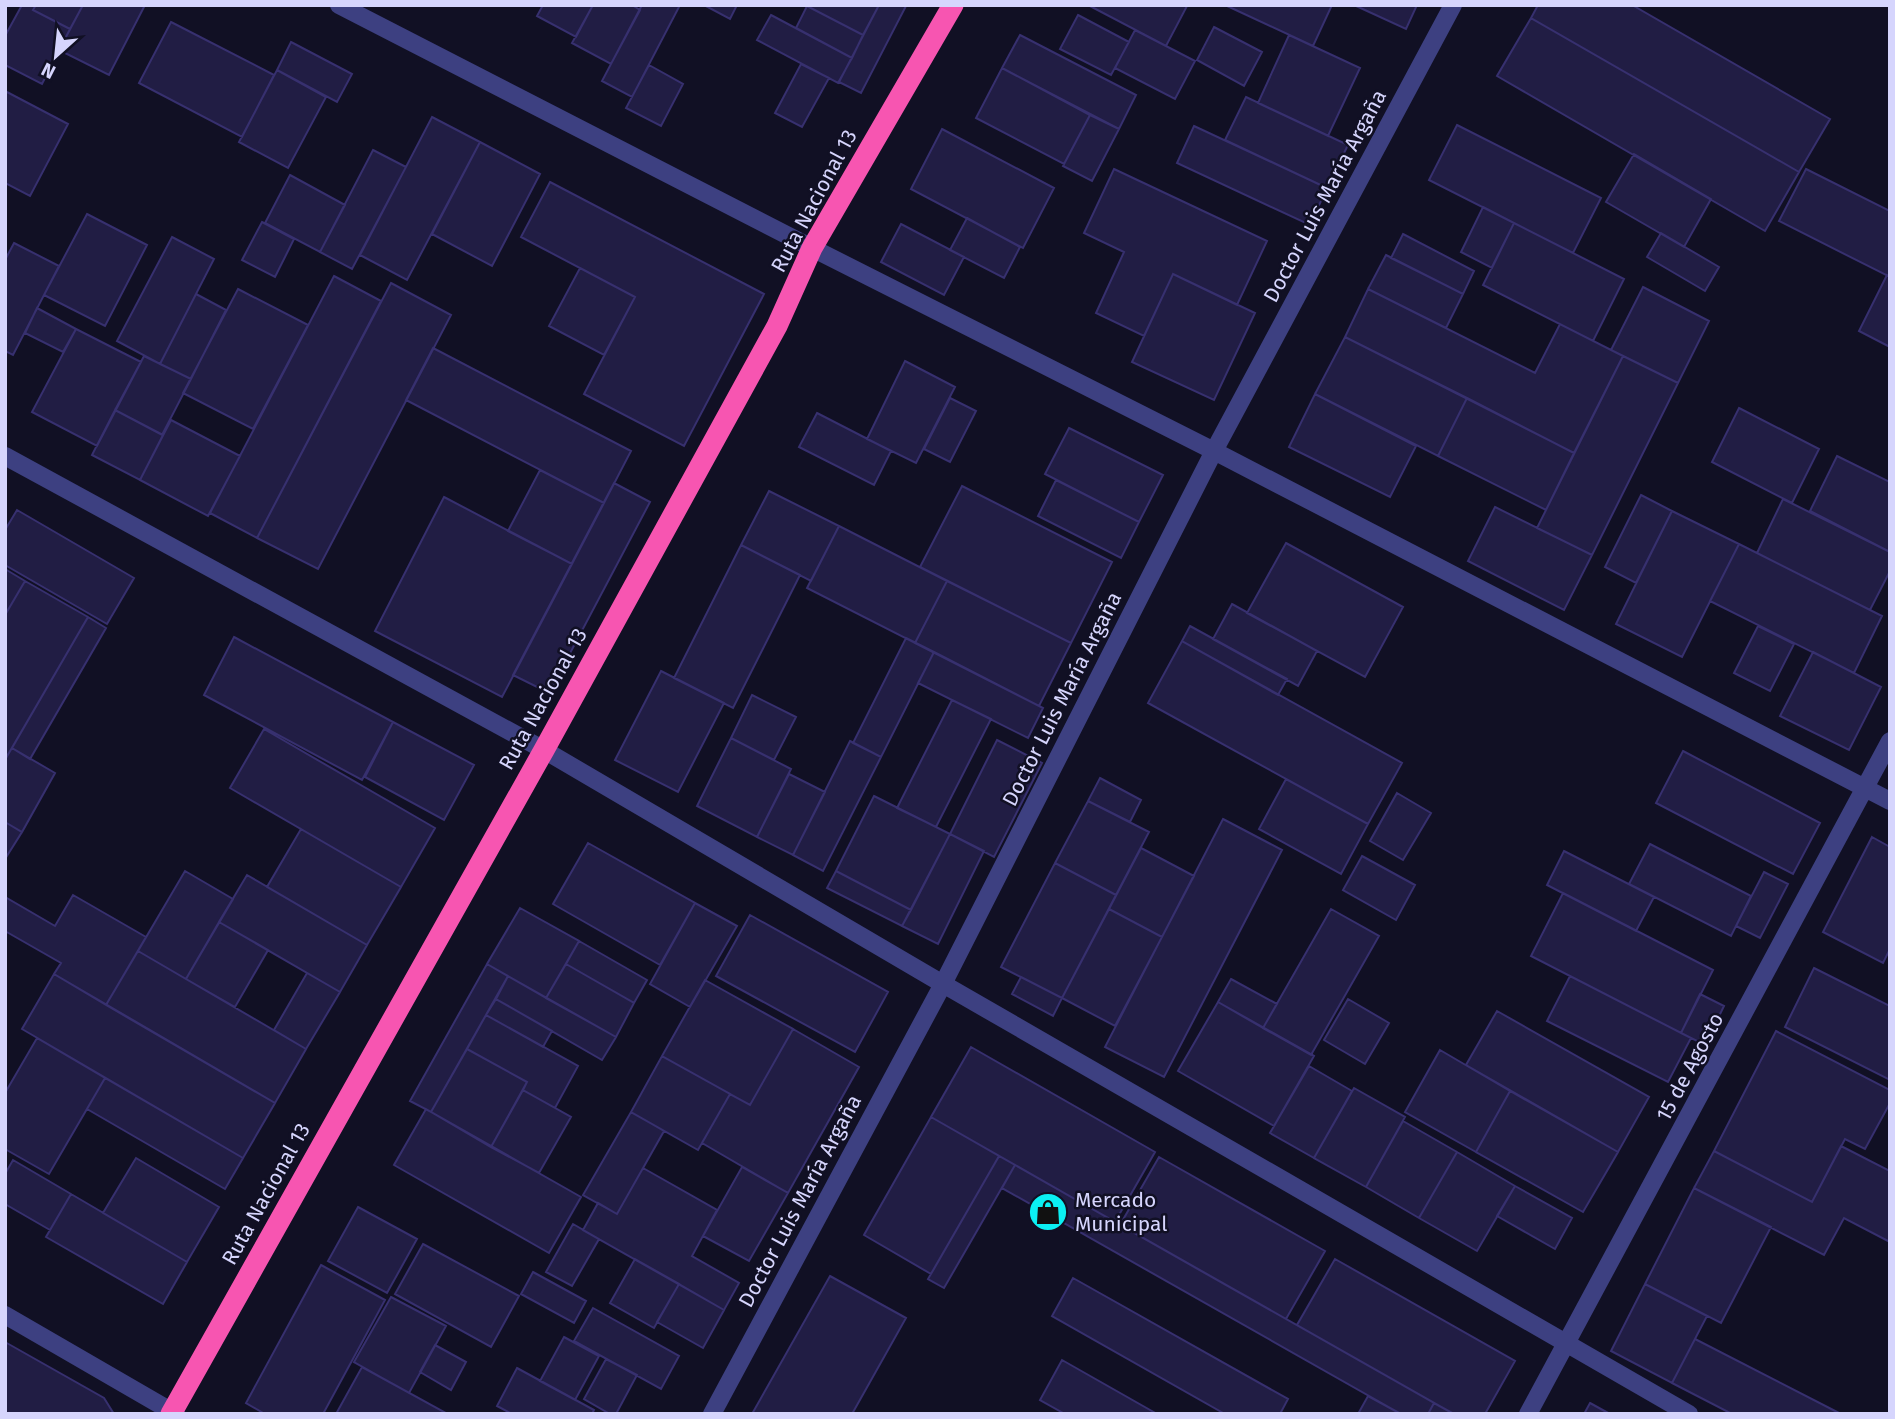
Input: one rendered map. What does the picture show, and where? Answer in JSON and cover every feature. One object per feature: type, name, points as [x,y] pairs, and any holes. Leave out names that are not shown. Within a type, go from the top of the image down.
[{"type":"highway","name":"Ruta Nacional 13","points":[[173,1413],[544,750],[777,326],[812,248],[953,5]]},
{"type":"street","points":[[339,5],[1214,451],[1890,801]]},
{"type":"street","name":"Doctor Luis María Argaña","points":[[712,1414],[943,984],[1214,451],[1453,5]]},
{"type":"street","points":[[5,456],[544,750],[943,984],[1689,1414]]},
{"type":"street","name":"15 de Agosto","points":[[1528,1414],[1890,741]]},
{"type":"street","points":[[5,1315],[173,1413]]},
{"type":"building","points":[[22,5],[36,5],[33,10],[70,29],[42,84],[5,65],[5,36]]},
{"type":"building","points":[[36,5],[83,5],[70,29],[33,10]]},
{"type":"building","points":[[83,5],[145,5],[109,75],[59,50]]},
{"type":"building","points":[[543,5],[593,5],[576,37],[537,16]]},
{"type":"building","points":[[593,5],[632,5],[640,10],[611,64],[572,43]]},
{"type":"building","points":[[642,5],[680,5],[632,97],[602,81]]},
{"type":"building","points":[[704,5],[737,5],[730,19]]},
{"type":"building","points":[[805,5],[879,5],[863,35]]},
{"type":"building","points":[[879,5],[906,6],[861,93],[839,82]]},
{"type":"building","points":[[1088,5],[1186,5],[1187,6],[1166,46]]},
{"type":"building","points":[[1225,5],[1332,5],[1313,46]]},
{"type":"building","points":[[1354,5],[1417,5],[1406,29]]},
{"type":"building","points":[[1538,5],[1632,5],[1830,119],[1799,172],[1531,18]]},
{"type":"building","points":[[807,6],[863,35],[852,58],[796,28]]},
{"type":"building","points":[[771,15],[852,58],[838,83],[757,40]]},
{"type":"building","points":[[1078,15],[1129,42],[1111,75],[1060,49]]},
{"type":"building","points":[[1531,18],[1799,172],[1765,231],[1497,76]]},
{"type":"building","points":[[171,22],[274,75],[242,137],[139,83]]},
{"type":"building","points":[[1214,27],[1262,52],[1244,86],[1197,60]]},
{"type":"building","points":[[1135,30],[1195,61],[1175,99],[1115,68]]},
{"type":"building","points":[[1020,35],[1136,95],[1119,129],[1002,68]]},
{"type":"building","points":[[1289,35],[1360,68],[1328,136],[1258,103]]},
{"type":"building","points":[[291,42],[352,74],[337,102],[277,70]]},
{"type":"building","points":[[801,64],[829,78],[802,127],[775,113]]},
{"type":"building","points":[[649,65],[683,84],[661,126],[626,108]]},
{"type":"building","points":[[1002,68],[1090,115],[1064,164],[976,118]]},
{"type":"building","points":[[277,70],[326,97],[288,168],[239,142]]},
{"type":"building","points":[[5,91],[68,124],[30,196],[5,183]]},
{"type":"building","points":[[1246,97],[1348,145],[1327,188],[1225,140]]},
{"type":"building","points":[[1090,115],[1119,129],[1092,181],[1063,166]]},
{"type":"building","points":[[432,117],[480,142],[407,280],[360,255]]},
{"type":"building","points":[[1457,125],[1601,198],[1573,253],[1429,180]]},
{"type":"building","points":[[1194,126],[1327,188],[1310,225],[1177,163]]},
{"type":"building","points":[[942,129],[1054,188],[1023,248],[911,189]]},
{"type":"building","points":[[480,142],[540,174],[492,266],[432,234]]},
{"type":"building","points":[[373,150],[406,167],[352,269],[320,252]]},
{"type":"building","points":[[1634,154],[1711,199],[1684,247],[1606,202]]},
{"type":"building","points":[[1114,169],[1267,241],[1237,305],[1173,274],[1144,336],[1096,313],[1124,252],[1084,233]]},
{"type":"building","points":[[1806,169],[1890,211],[1890,277],[1779,221]]},
{"type":"building","points":[[290,175],[345,205],[320,252],[265,223]]},
{"type":"building","points":[[550,182],[764,294],[684,446],[584,394],[635,297],[521,237]]},
{"type":"building","points":[[1483,207],[1514,223],[1492,268],[1461,252]]},
{"type":"building","points":[[87,214],[147,245],[105,326],[44,295]]},
{"type":"building","points":[[967,218],[1020,247],[1004,278],[950,250]]},
{"type":"building","points":[[262,222],[294,239],[275,277],[242,260]]},
{"type":"building","points":[[1514,223],[1624,279],[1593,341],[1483,285]]},
{"type":"building","points":[[901,224],[964,257],[944,295],[881,262]]},
{"type":"building","points":[[1661,233],[1719,267],[1705,291],[1647,257]]},
{"type":"building","points":[[1403,234],[1474,271],[1463,294],[1391,258]]},
{"type":"building","points":[[172,237],[214,259],[160,364],[117,341]]},
{"type":"building","points":[[14,243],[59,266],[13,355],[5,351],[5,260]]},
{"type":"building","points":[[1386,255],[1463,294],[1446,328],[1368,289]]},
{"type":"building","points":[[580,268],[635,297],[604,355],[549,326]]},
{"type":"building","points":[[1173,274],[1255,313],[1214,400],[1132,362]]},
{"type":"building","points":[[1887,275],[1890,277],[1890,347],[1859,331]]},
{"type":"building","points":[[334,276],[381,301],[257,538],[210,513]]},
{"type":"building","points":[[391,283],[451,315],[318,569],[257,538]]},
{"type":"building","points":[[1643,287],[1709,321],[1678,383],[1611,350]]},
{"type":"building","points":[[238,289],[308,325],[253,429],[183,393]]},
{"type":"building","points":[[1368,289],[1535,373],[1560,324],[1623,356],[1574,453],[1345,337]]},
{"type":"building","points":[[196,294],[226,310],[191,379],[160,364]]},
{"type":"building","points":[[37,308],[76,329],[63,352],[25,333]]},
{"type":"building","points":[[76,329],[141,362],[97,446],[32,412]]},
{"type":"building","points":[[1345,337],[1467,398],[1438,456],[1315,394]]},
{"type":"building","points":[[433,348],[631,451],[604,503],[406,400]]},
{"type":"building","points":[[144,356],[191,379],[162,435],[115,410]]},
{"type":"building","points":[[1623,356],[1678,383],[1592,555],[1537,528]]},
{"type":"building","points":[[905,361],[955,387],[916,463],[867,439]]},
{"type":"building","points":[[1315,394],[1416,446],[1390,497],[1289,447]]},
{"type":"building","points":[[950,398],[976,411],[950,462],[924,449]]},
{"type":"building","points":[[1467,398],[1574,453],[1546,510],[1438,456]]},
{"type":"building","points":[[1739,408],[1819,449],[1792,503],[1712,462]]},
{"type":"building","points":[[115,410],[163,435],[140,480],[92,455]]},
{"type":"building","points":[[817,413],[891,451],[874,485],[799,447]]},
{"type":"building","points":[[171,420],[240,456],[208,516],[140,480]]},
{"type":"building","points":[[1069,428],[1163,475],[1139,522],[1045,474]]},
{"type":"building","points":[[1837,456],[1890,482],[1890,552],[1810,511]]},
{"type":"building","points":[[540,470],[604,503],[572,564],[508,531]]},
{"type":"building","points":[[1056,480],[1139,522],[1121,558],[1038,516]]},
{"type":"building","points":[[614,483],[650,502],[549,693],[513,675]]},
{"type":"building","points":[[962,486],[1112,562],[1071,643],[920,567]]},
{"type":"building","points":[[769,491],[839,526],[811,581],[741,545]]},
{"type":"building","points":[[1641,495],[1672,511],[1636,583],[1605,567]]},
{"type":"building","points":[[444,497],[572,564],[502,697],[375,631]]},
{"type":"building","points":[[1783,499],[1890,552],[1890,571],[1870,610],[1757,553]]},
{"type":"building","points":[[1495,507],[1592,555],[1564,610],[1468,561]]},
{"type":"building","points":[[17,510],[134,578],[107,624],[5,565],[5,530]]},
{"type":"building","points":[[1672,511],[1739,544],[1682,657],[1616,624]]},
{"type":"building","points":[[839,526],[947,581],[915,643],[807,588]]},
{"type":"building","points":[[1286,543],[1403,607],[1365,677],[1247,613]]},
{"type":"building","points":[[1739,544],[1882,616],[1854,673],[1710,601]]},
{"type":"building","points":[[741,545],[800,575],[733,708],[674,678]]},
{"type":"building","points":[[5,569],[25,581],[5,615]]},
{"type":"building","points":[[25,581],[88,617],[6,758],[5,615]]},
{"type":"building","points":[[947,581],[1071,643],[1039,706],[915,643]]},
{"type":"building","points":[[1232,604],[1317,651],[1298,686],[1213,639]]},
{"type":"building","points":[[88,617],[106,628],[30,759],[12,748]]},
{"type":"building","points":[[1190,626],[1287,679],[1278,695],[1182,641]]},
{"type":"building","points":[[1758,626],[1794,644],[1770,691],[1734,673]]},
{"type":"building","points":[[234,637],[393,722],[362,780],[204,695]]},
{"type":"building","points":[[906,638],[934,652],[881,757],[853,743]]},
{"type":"building","points":[[1182,641],[1402,763],[1368,824],[1148,703]]},
{"type":"building","points":[[934,652],[1043,708],[1028,738],[918,683]]},
{"type":"building","points":[[1813,652],[1881,687],[1849,750],[1780,716]]},
{"type":"building","points":[[661,671],[724,703],[678,792],[615,760]]},
{"type":"building","points":[[752,695],[796,717],[774,760],[731,738]]},
{"type":"building","points":[[952,700],[991,719],[936,827],[897,808]]},
{"type":"building","points":[[393,722],[474,765],[444,820],[365,777]]},
{"type":"building","points":[[264,729],[435,828],[401,887],[230,788]]},
{"type":"building","points":[[731,738],[791,769],[757,837],[697,806]]},
{"type":"building","points":[[997,740],[1042,763],[994,857],[950,834]]},
{"type":"building","points":[[850,741],[881,757],[823,871],[793,855]]},
{"type":"building","points":[[12,748],[55,773],[22,832],[5,822],[5,759]]},
{"type":"building","points":[[1683,751],[1820,823],[1793,874],[1656,803]]},
{"type":"building","points":[[789,774],[825,792],[793,855],[757,837]]},
{"type":"building","points":[[1100,778],[1141,800],[1130,822],[1088,801]]},
{"type":"building","points":[[1286,779],[1368,824],[1341,874],[1259,829]]},
{"type":"building","points":[[1397,793],[1431,813],[1403,860],[1370,841]]},
{"type":"building","points":[[874,796],[950,834],[911,910],[836,871]]},
{"type":"building","points":[[1088,801],[1149,832],[1116,895],[1055,863]]},
{"type":"building","points":[[1223,819],[1282,850],[1164,1077],[1105,1047]]},
{"type":"building","points":[[5,822],[22,832],[5,859]]},
{"type":"building","points":[[301,829],[401,887],[367,945],[267,887]]},
{"type":"building","points":[[950,834],[984,851],[938,944],[902,926]]},
{"type":"building","points":[[1872,837],[1890,847],[1890,949],[1883,963],[1823,932]]},
{"type":"building","points":[[588,843],[695,903],[660,965],[553,904]]},
{"type":"building","points":[[1650,844],[1751,896],[1731,936],[1629,884]]},
{"type":"building","points":[[1141,848],[1194,876],[1162,937],[1109,909]]},
{"type":"building","points":[[1564,851],[1654,897],[1636,931],[1547,885]]},
{"type":"building","points":[[1362,856],[1415,885],[1396,920],[1343,890]]},
{"type":"building","points":[[1055,863],[1116,895],[1062,998],[1001,967]]},
{"type":"building","points":[[185,871],[233,899],[186,979],[138,951]]},
{"type":"building","points":[[836,871],[911,910],[902,926],[827,888]]},
{"type":"building","points":[[1764,872],[1788,884],[1760,938],[1736,926]]},
{"type":"building","points":[[247,875],[367,945],[340,992],[219,922]]},
{"type":"building","points":[[1563,893],[1713,970],[1681,1033],[1531,956]]},
{"type":"building","points":[[73,895],[146,937],[106,1005],[54,974],[61,963],[5,931],[5,897],[55,926]]},
{"type":"building","points":[[695,903],[737,926],[690,1007],[650,984]]},
{"type":"building","points":[[520,908],[579,941],[546,998],[487,964]]},
{"type":"building","points":[[1109,909],[1162,937],[1115,1026],[1062,998]]},
{"type":"building","points":[[1331,909],[1379,936],[1311,1055],[1263,1028]]},
{"type":"building","points":[[750,915],[888,992],[855,1052],[716,976]]},
{"type":"building","points":[[219,922],[268,950],[235,1007],[186,979]]},
{"type":"building","points":[[579,941],[647,980],[634,1003],[566,964]]},
{"type":"building","points":[[138,951],[306,1049],[275,1103],[106,1005]]},
{"type":"building","points":[[487,964],[508,976],[431,1112],[410,1101]]},
{"type":"building","points":[[566,964],[634,1003],[616,1037],[546,998]]},
{"type":"building","points":[[1814,968],[1890,1006],[1890,1080],[1785,1027]]},
{"type":"building","points":[[307,973],[340,992],[306,1049],[274,1030]]},
{"type":"building","points":[[54,974],[275,1103],[243,1158],[22,1029]]},
{"type":"building","points":[[508,976],[616,1037],[602,1060],[496,999]]},
{"type":"building","points":[[1570,976],[1691,1038],[1668,1082],[1547,1021]]},
{"type":"building","points":[[1021,977],[1062,998],[1053,1016],[1012,994]]},
{"type":"building","points":[[1231,979],[1277,1004],[1263,1028],[1218,1002]]},
{"type":"building","points":[[705,980],[793,1029],[750,1105],[662,1056]]},
{"type":"building","points":[[1700,994],[1724,1006],[1705,1045],[1681,1033]]},
{"type":"building","points":[[496,999],[552,1031],[543,1047],[486,1015]]},
{"type":"building","points":[[1348,999],[1389,1023],[1365,1064],[1324,1040]]},
{"type":"building","points":[[1218,1002],[1314,1056],[1274,1126],[1178,1071]]},
{"type":"building","points":[[1497,1011],[1649,1097],[1618,1152],[1466,1065]]},
{"type":"building","points":[[486,1015],[578,1066],[555,1108],[523,1090],[527,1082],[467,1049]]},
{"type":"building","points":[[793,1029],[859,1067],[788,1193],[702,1143],[730,1094],[750,1105]]},
{"type":"building","points":[[1776,1031],[1890,1090],[1890,1103],[1865,1149],[1845,1139],[1812,1202],[1714,1151]]},
{"type":"building","points":[[37,1038],[105,1078],[49,1174],[5,1149],[5,1093]]},
{"type":"building","points":[[971,1047],[1155,1152],[1115,1222],[931,1117]]},
{"type":"building","points":[[467,1049],[527,1082],[491,1147],[431,1112]]},
{"type":"building","points":[[1440,1050],[1510,1091],[1476,1152],[1405,1112]]},
{"type":"building","points":[[662,1056],[730,1094],[698,1150],[631,1112]]},
{"type":"building","points":[[1309,1066],[1352,1091],[1314,1158],[1270,1133]]},
{"type":"building","points":[[105,1078],[243,1158],[225,1189],[87,1109]]},
{"type":"building","points":[[1354,1088],[1405,1117],[1366,1187],[1314,1158]]},
{"type":"building","points":[[523,1090],[571,1117],[539,1173],[491,1147]]},
{"type":"building","points":[[1510,1091],[1618,1152],[1583,1212],[1476,1152]]},
{"type":"building","points":[[426,1109],[581,1197],[549,1253],[394,1165]]},
{"type":"building","points":[[631,1112],[664,1131],[617,1214],[583,1195]]},
{"type":"building","points":[[931,1117],[999,1156],[931,1274],[864,1235]]},
{"type":"building","points":[[1403,1121],[1457,1152],[1419,1218],[1366,1187]]},
{"type":"building","points":[[1841,1146],[1890,1171],[1890,1242],[1844,1218],[1824,1255],[1694,1188],[1714,1151],[1812,1202]]},
{"type":"building","points":[[1457,1152],[1515,1186],[1477,1251],[1419,1218]]},
{"type":"building","points":[[999,1156],[1015,1165],[944,1288],[928,1279]]},
{"type":"building","points":[[1159,1157],[1325,1251],[1286,1319],[1120,1225]]},
{"type":"building","points":[[136,1158],[219,1207],[187,1262],[103,1213]]},
{"type":"building","points":[[13,1160],[71,1194],[50,1230],[5,1204],[5,1174]]},
{"type":"building","points":[[1015,1165],[1434,1403],[1428,1414],[1401,1414],[1002,1188]]},
{"type":"building","points":[[742,1167],[788,1193],[749,1261],[703,1236]]},
{"type":"building","points":[[643,1168],[717,1210],[692,1256],[739,1283],[724,1310],[583,1230],[598,1203],[617,1214]]},
{"type":"building","points":[[1515,1186],[1572,1218],[1555,1249],[1497,1216]]},
{"type":"building","points":[[1694,1188],[1771,1227],[1721,1323],[1645,1284]]},
{"type":"building","points":[[71,1194],[187,1262],[163,1304],[46,1237]]},
{"type":"building","points":[[358,1207],[417,1239],[387,1293],[328,1261]]},
{"type":"building","points":[[573,1224],[599,1239],[572,1286],[546,1272]]},
{"type":"building","points":[[423,1244],[519,1296],[491,1347],[395,1294]]},
{"type":"building","points":[[635,1259],[679,1284],[654,1328],[610,1303]]},
{"type":"building","points":[[1335,1259],[1515,1361],[1485,1414],[1454,1414],[1297,1325]]},
{"type":"building","points":[[321,1265],[385,1300],[323,1414],[265,1414],[246,1403]]},
{"type":"building","points":[[533,1272],[586,1301],[574,1323],[521,1294]]},
{"type":"building","points":[[830,1276],[906,1318],[852,1414],[752,1414]]},
{"type":"building","points":[[1073,1278],[1288,1399],[1280,1414],[1225,1414],[1052,1316]]},
{"type":"building","points":[[679,1284],[724,1310],[703,1348],[657,1322]]},
{"type":"building","points":[[1645,1284],[1707,1316],[1672,1383],[1611,1351]]},
{"type":"building","points":[[391,1297],[446,1326],[409,1393],[354,1362]]},
{"type":"building","points":[[593,1308],[679,1356],[661,1389],[574,1341]]},
{"type":"building","points":[[564,1337],[599,1356],[575,1400],[540,1381]]},
{"type":"building","points":[[1695,1339],[1841,1414],[1732,1414],[1672,1383]]},
{"type":"building","points":[[5,1342],[104,1398],[114,1414],[5,1414]]},
{"type":"building","points":[[435,1345],[466,1362],[451,1390],[420,1372]]},
{"type":"building","points":[[606,1359],[637,1375],[616,1414],[610,1414],[584,1399]]},
{"type":"building","points":[[1062,1360],[1157,1414],[1065,1414],[1040,1400]]},
{"type":"building","points":[[362,1367],[446,1413],[446,1414],[336,1414]]},
{"type":"building","points":[[517,1368],[594,1410],[592,1414],[512,1414],[497,1406]]},
{"type":"building","points":[[1368,1396],[1401,1414],[1358,1414]]},
{"type":"building","points":[[1434,1403],[1454,1414],[1428,1414]]},
{"type":"building","points":[[1590,1403],[1610,1414],[1584,1414]]},
{"type":"place","name":"Mercado Municipal","points":[[1048,1212]]}]
